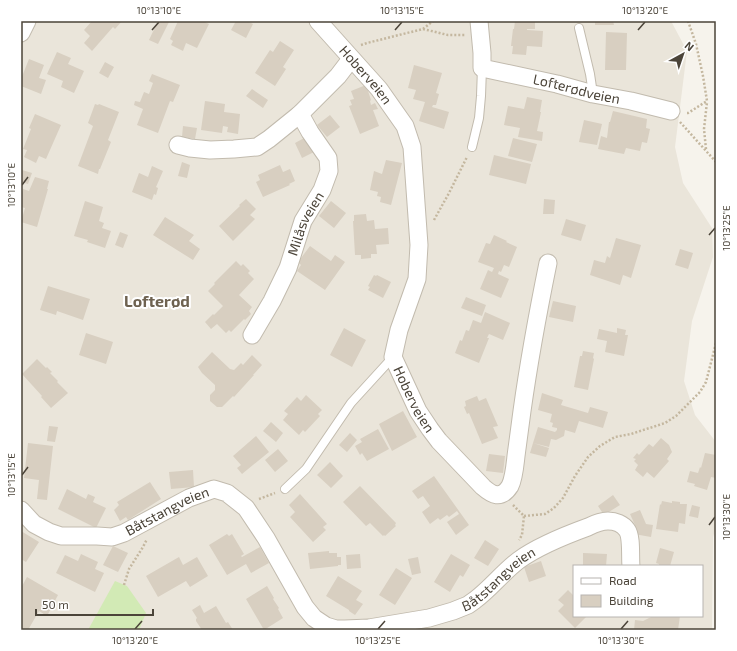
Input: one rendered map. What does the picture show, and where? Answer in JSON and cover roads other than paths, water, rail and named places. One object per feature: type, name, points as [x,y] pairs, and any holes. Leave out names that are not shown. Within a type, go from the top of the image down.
[{"type":"street","points":[[21,33],[27,21]]},
{"type":"street","name":"Hoberveien","points":[[318,21],[379,89],[405,126],[412,147],[419,245],[416,279],[399,330],[393,357],[418,411],[430,429],[439,441],[483,487],[496,496],[500,495],[510,486],[514,471],[525,393],[548,263]]},
{"type":"street","points":[[480,28],[482,68]]},
{"type":"street","points":[[178,145],[210,150],[257,147],[300,114],[338,76],[349,55]]},
{"type":"street","name":"Lofterødveien","points":[[482,68],[671,111]]},
{"type":"street","name":"Milåsveien","points":[[252,335],[272,301],[288,268],[303,221],[322,190],[329,171],[328,158],[310,132],[300,114]]},
{"type":"street","name":"Båtstangveien","points":[[21,510],[34,524],[49,532],[61,536],[112,537],[124,533],[188,498],[214,489],[227,493],[244,505],[266,538],[305,607],[314,618],[326,628],[336,629],[369,628],[429,618],[454,611],[476,600],[514,564],[535,550],[578,531],[607,521],[613,521],[626,528],[630,540],[631,565]]},
{"type":"lane","points":[[579,28],[590,74],[593,94]]},
{"type":"lane","points":[[472,147],[479,118],[482,68]]},
{"type":"lane","points":[[285,489],[306,469],[351,403],[393,357]]},
{"type":"district","name":"Lofterød","points":[[157,301]]}]
